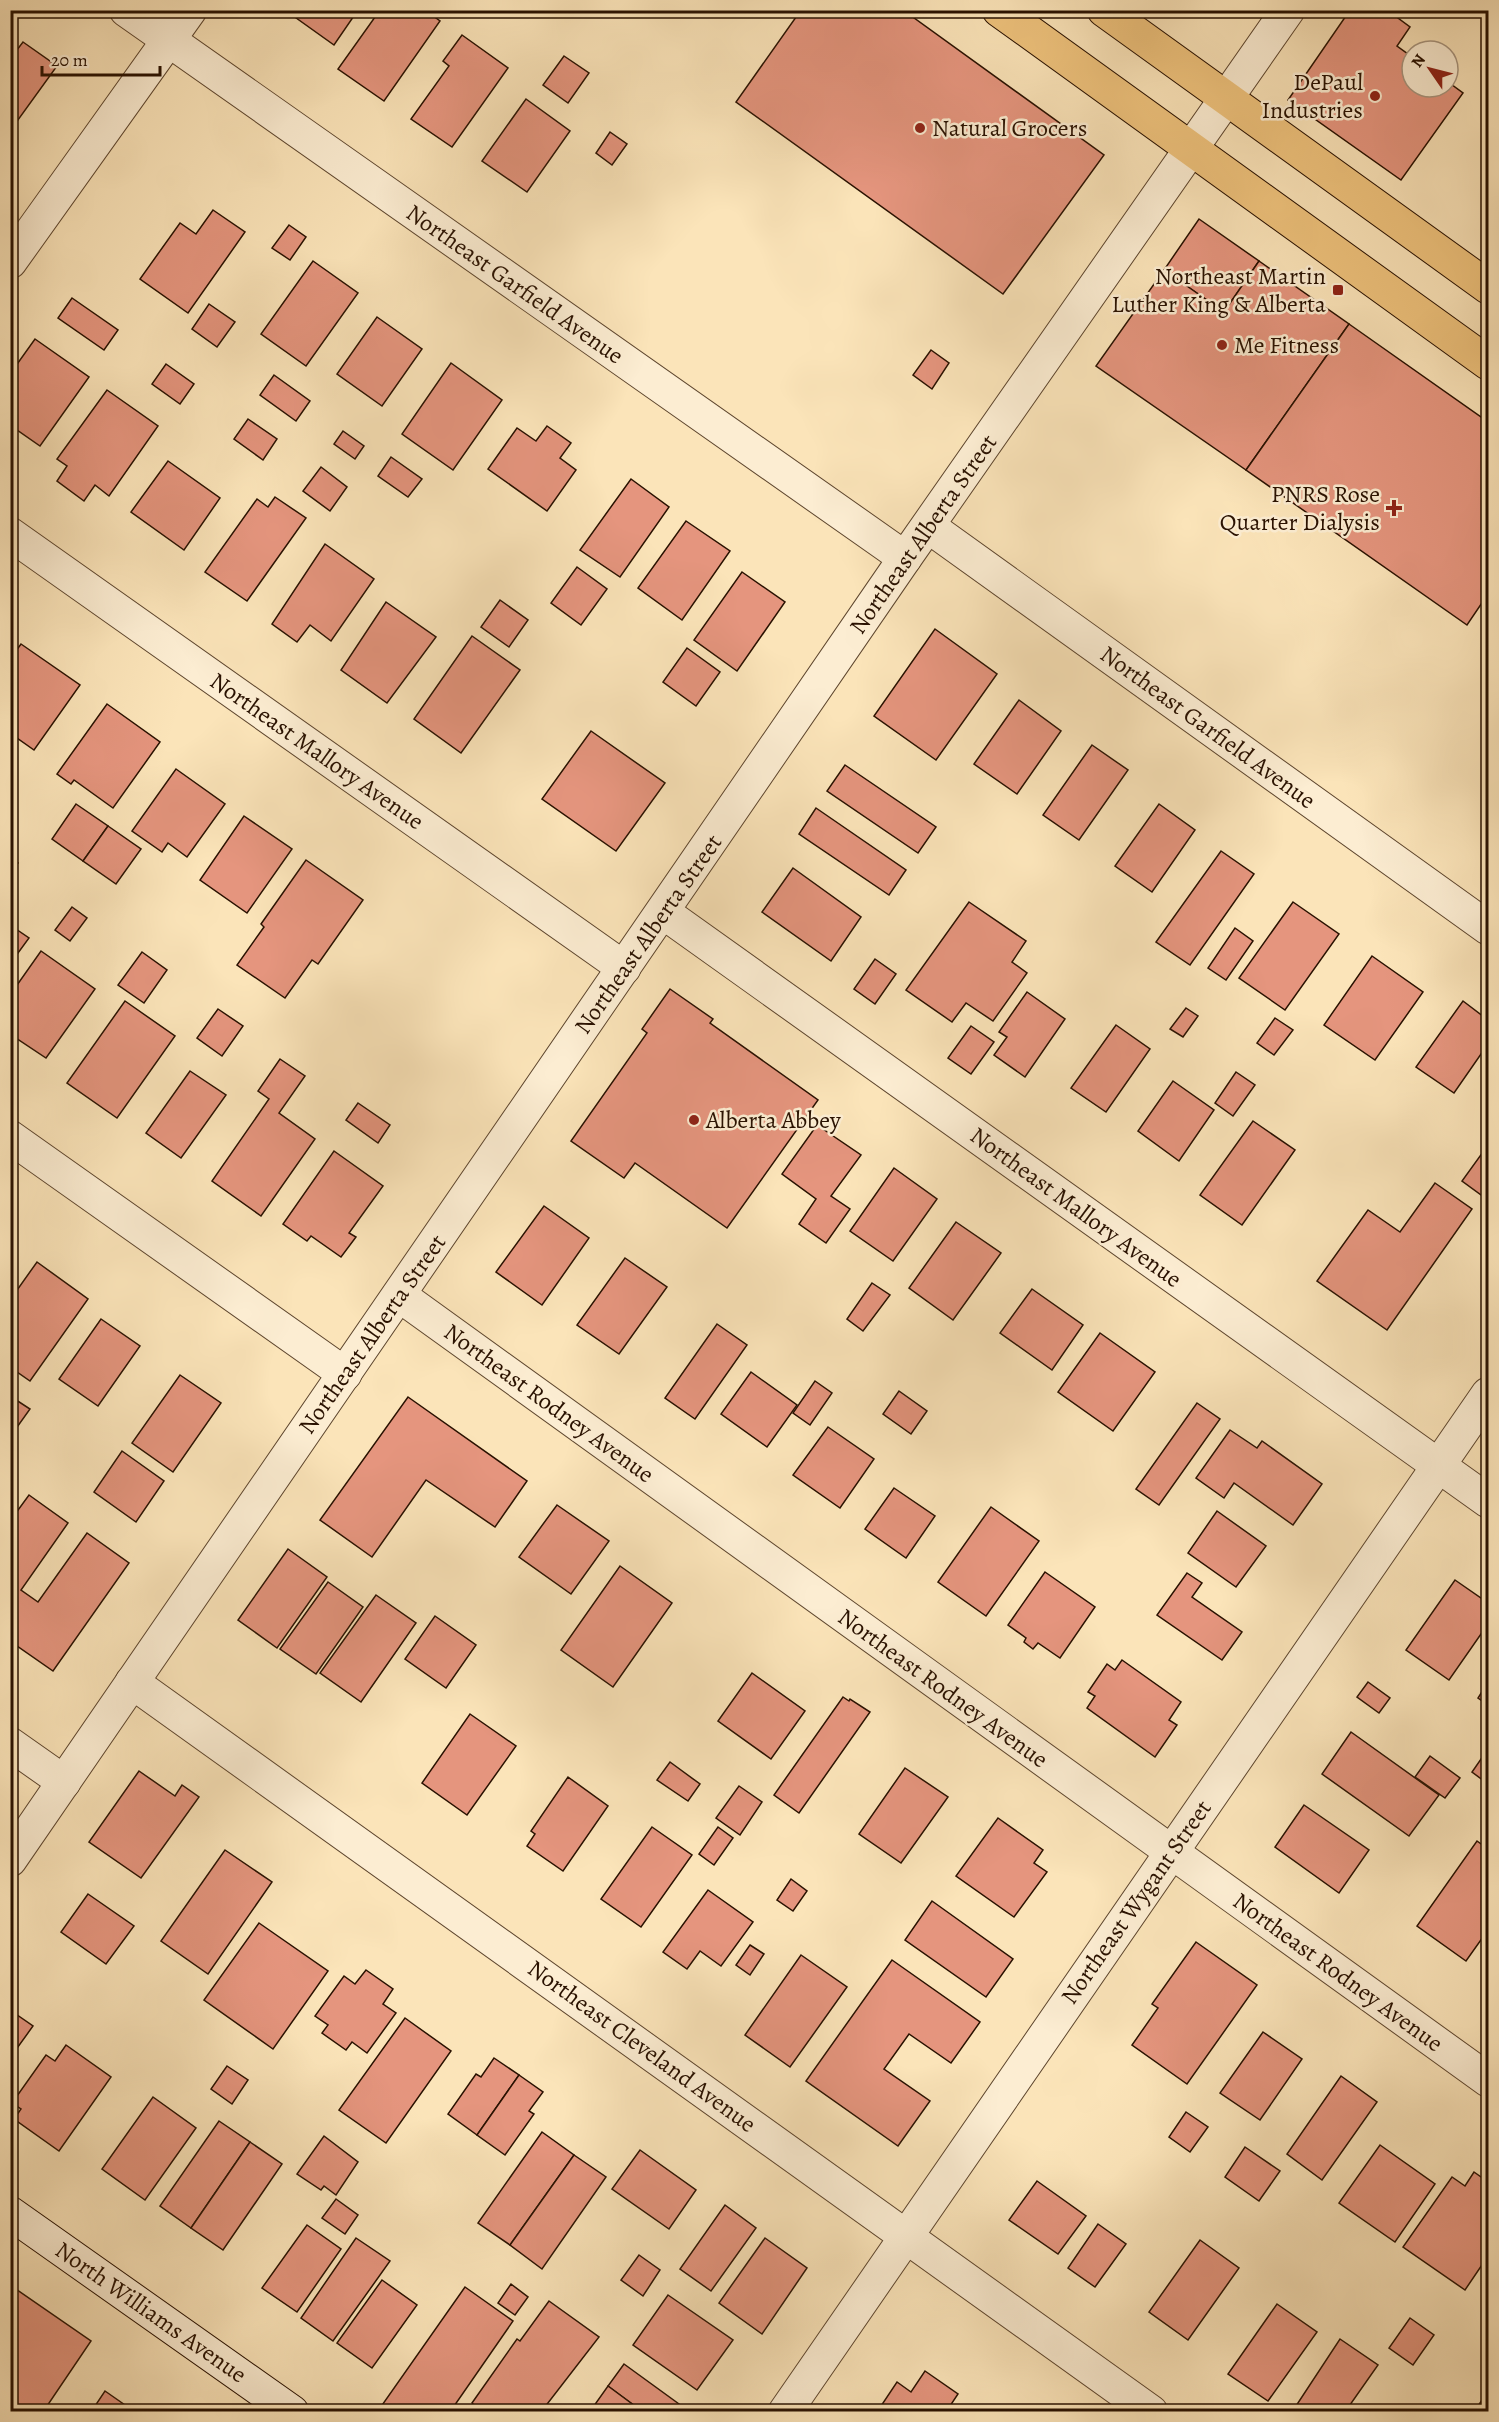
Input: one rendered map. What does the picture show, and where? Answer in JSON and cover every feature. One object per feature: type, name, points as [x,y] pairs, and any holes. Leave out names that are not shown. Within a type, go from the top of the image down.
[{"type":"main road","points":[[999,10],[1488,363]]},
{"type":"main road","points":[[1104,10],[1488,287]]},
{"type":"street","name":"Northeast Garfield Avenue","points":[[126,10],[905,558]]},
{"type":"street","points":[[10,262],[190,10]]},
{"type":"street","name":"Northeast Alberta Street","points":[[10,1860],[905,558],[1288,10]]},
{"type":"street","name":"Northeast Garfield Avenue","points":[[928,526],[1488,928]]},
{"type":"street","name":"Northeast Mallory Avenue","points":[[10,534],[624,968]]},
{"type":"street","name":"Northeast Mallory Avenue","points":[[663,912],[1488,1501]]},
{"type":"street","points":[[10,1137],[345,1374]]},
{"type":"street","name":"Northeast Rodney Avenue","points":[[399,1295],[1488,2080]]},
{"type":"street","name":"Northeast Wygant Street","points":[[785,2412],[1488,1394]]},
{"type":"street","name":"Northeast Cleveland Avenue","points":[[132,1682],[1151,2412]]},
{"type":"street","points":[[10,1744],[64,1782]]},
{"type":"street","name":"North Williams Avenue","points":[[10,2213],[292,2412]]},
{"type":"building","points":[[285,10],[358,10],[334,45]]},
{"type":"building","points":[[380,10],[425,10],[440,21],[384,101],[338,69]]},
{"type":"building","name":"Natural Grocers","points":[[801,10],[903,10],[1104,155],[1003,294],[736,102]]},
{"type":"building","name":"DePaul Industries","points":[[1350,10],[1387,10],[1410,27],[1397,46],[1400,48],[1400,99],[1459,99],[1401,180],[1288,100]]},
{"type":"building","points":[[462,35],[508,68],[452,147],[411,119],[449,66],[443,61]]},
{"type":"building","points":[[23,42],[57,66],[10,131],[10,59]]},
{"type":"building","points":[[564,56],[589,73],[568,103],[543,85]]},
{"type":"building","points":[[526,99],[570,131],[527,192],[482,161]]},
{"type":"building","points":[[610,132],[627,144],[612,165],[596,153]]},
{"type":"building","points":[[213,210],[245,232],[188,313],[140,279],[180,223],[196,234]]},
{"type":"building","points":[[1199,219],[1259,261],[1224,312],[1164,270]]},
{"type":"building","points":[[289,225],[306,237],[290,260],[272,248]]},
{"type":"building","points":[[313,261],[358,293],[306,366],[261,334]]},
{"type":"building","name":"Me Fitness","points":[[1259,261],[1349,324],[1246,470],[1096,366],[1164,270],[1224,312]]},
{"type":"building","points":[[72,298],[118,330],[104,350],[58,318]]},
{"type":"building","points":[[209,304],[235,322],[217,347],[192,329]]},
{"type":"building","points":[[377,317],[422,349],[382,406],[337,374]]},
{"type":"building","name":"PNRS Rose Quarter Dialysis","points":[[1349,324],[1488,422],[1488,594],[1467,625],[1246,470]]},
{"type":"building","points":[[35,339],[89,377],[40,446],[10,425],[10,374]]},
{"type":"building","points":[[931,350],[949,363],[932,389],[913,375]]},
{"type":"building","points":[[451,363],[502,400],[453,470],[402,434]]},
{"type":"building","points":[[166,364],[194,384],[180,404],[152,384]]},
{"type":"building","points":[[274,375],[310,401],[296,421],[260,395]]},
{"type":"building","points":[[107,390],[158,426],[109,496],[95,485],[84,501],[57,481],[67,466],[57,459]]},
{"type":"building","points":[[248,419],[277,439],[263,460],[234,439]]},
{"type":"building","points":[[547,426],[571,443],[560,458],[576,470],[547,511],[488,469],[517,428],[536,441]]},
{"type":"building","points":[[343,431],[364,446],[355,459],[334,444]]},
{"type":"building","points":[[391,457],[422,479],[408,497],[378,476]]},
{"type":"building","points":[[168,461],[220,498],[184,550],[131,512]]},
{"type":"building","points":[[321,467],[347,487],[330,511],[303,491]]},
{"type":"building","points":[[631,479],[669,507],[620,577],[580,550]]},
{"type":"building","points":[[275,497],[306,518],[247,601],[205,572],[257,499],[268,507]]},
{"type":"building","points":[[686,521],[730,551],[682,620],[638,588]]},
{"type":"building","points":[[325,544],[374,579],[331,641],[310,625],[297,642],[272,624]]},
{"type":"building","points":[[577,567],[607,589],[581,625],[551,603]]},
{"type":"building","points":[[742,572],[785,602],[737,671],[694,640]]},
{"type":"building","points":[[500,600],[528,620],[509,647],[481,627]]},
{"type":"building","points":[[386,602],[436,637],[387,703],[341,670]]},
{"type":"building","points":[[935,629],[997,674],[936,760],[874,716]]},
{"type":"building","points":[[472,636],[520,670],[461,753],[414,719]]},
{"type":"building","points":[[21,644],[80,685],[34,750],[10,733],[10,659]]},
{"type":"building","points":[[687,648],[720,672],[696,706],[663,682]]},
{"type":"building","points":[[1019,700],[1061,731],[1017,794],[974,764]]},
{"type":"building","points":[[107,704],[160,742],[113,808],[74,780],[71,784],[57,774]]},
{"type":"building","points":[[591,731],[665,783],[616,851],[542,799]]},
{"type":"building","points":[[1092,745],[1128,770],[1079,840],[1043,815]]},
{"type":"building","points":[[845,765],[936,827],[918,853],[827,791]]},
{"type":"building","points":[[176,769],[225,804],[187,857],[168,843],[162,852],[132,831]]},
{"type":"building","points":[[76,804],[108,826],[83,861],[52,839]]},
{"type":"building","points":[[1159,804],[1195,830],[1152,892],[1115,866]]},
{"type":"building","points":[[816,808],[906,870],[889,895],[799,834]]},
{"type":"building","points":[[244,816],[292,849],[247,913],[200,880]]},
{"type":"building","points":[[108,826],[141,849],[116,884],[83,861]]},
{"type":"building","points":[[1221,851],[1254,874],[1190,965],[1156,942]]},
{"type":"building","points":[[10,858],[18,863],[10,873]]},
{"type":"building","points":[[306,860],[363,900],[318,964],[312,960],[285,998],[237,965],[264,927],[261,924]]},
{"type":"building","points":[[793,868],[861,917],[831,961],[762,912]]},
{"type":"building","points":[[969,902],[1026,941],[1012,962],[1027,973],[993,1021],[966,1003],[952,1022],[906,990]]},
{"type":"building","points":[[1293,902],[1339,934],[1285,1010],[1239,978]]},
{"type":"building","points":[[72,907],[87,918],[70,941],[55,930]]},
{"type":"building","points":[[10,925],[29,938],[10,964]]},
{"type":"building","points":[[1235,928],[1253,941],[1226,980],[1208,968]]},
{"type":"building","points":[[41,951],[95,989],[46,1058],[10,1034],[10,995]]},
{"type":"building","points":[[142,952],[167,970],[144,1003],[118,985]]},
{"type":"building","points":[[1372,956],[1423,992],[1375,1060],[1324,1025]]},
{"type":"building","points":[[875,959],[896,974],[875,1004],[854,989]]},
{"type":"building","name":"Alberta Abbey","points":[[670,989],[713,1019],[710,1023],[818,1100],[727,1228],[635,1163],[624,1178],[571,1141],[647,1033],[642,1029]]},
{"type":"building","points":[[1027,992],[1065,1019],[1025,1077],[994,1055],[1007,1037],[999,1032]]},
{"type":"building","points":[[125,1001],[175,1036],[117,1118],[67,1083]]},
{"type":"building","points":[[1463,1001],[1488,1020],[1488,1044],[1454,1093],[1416,1067]]},
{"type":"building","points":[[1186,1008],[1198,1016],[1183,1037],[1170,1029]]},
{"type":"building","points":[[218,1009],[243,1026],[222,1056],[197,1038]]},
{"type":"building","points":[[1275,1018],[1293,1030],[1274,1055],[1257,1043]]},
{"type":"building","points":[[1116,1025],[1150,1049],[1106,1112],[1071,1088]]},
{"type":"building","points":[[971,1026],[994,1042],[971,1074],[948,1058]]},
{"type":"building","points":[[280,1059],[305,1076],[279,1113],[315,1139],[261,1216],[212,1181],[269,1099],[258,1091]]},
{"type":"building","points":[[190,1071],[226,1095],[181,1158],[146,1133]]},
{"type":"building","points":[[1236,1072],[1255,1085],[1233,1116],[1215,1103]]},
{"type":"building","points":[[1173,1081],[1214,1110],[1179,1161],[1138,1131]]},
{"type":"building","points":[[358,1103],[390,1125],[378,1143],[346,1120]]},
{"type":"building","points":[[1253,1121],[1295,1150],[1242,1225],[1200,1195]]},
{"type":"building","points":[[817,1125],[861,1155],[831,1196],[850,1209],[826,1243],[799,1224],[816,1199],[782,1174]]},
{"type":"building","points":[[1488,1145],[1488,1200],[1462,1181]]},
{"type":"building","points":[[334,1151],[383,1186],[349,1233],[356,1237],[341,1257],[311,1236],[307,1241],[283,1224]]},
{"type":"building","points":[[894,1168],[937,1199],[893,1261],[850,1231]]},
{"type":"building","points":[[1435,1183],[1472,1209],[1387,1330],[1317,1281],[1368,1210],[1400,1232]]},
{"type":"building","points":[[544,1206],[589,1238],[542,1305],[496,1272]]},
{"type":"building","points":[[956,1222],[1001,1253],[953,1320],[909,1288]]},
{"type":"building","points":[[625,1258],[667,1287],[619,1354],[577,1325]]},
{"type":"building","points":[[37,1262],[88,1299],[30,1381],[10,1367],[10,1300]]},
{"type":"building","points":[[872,1283],[890,1295],[863,1331],[847,1319]]},
{"type":"building","points":[[1032,1289],[1083,1325],[1052,1370],[1000,1333]]},
{"type":"building","points":[[101,1319],[140,1346],[98,1406],[59,1379]]},
{"type":"building","points":[[717,1324],[747,1345],[695,1419],[665,1398]]},
{"type":"building","points":[[1100,1333],[1155,1372],[1113,1431],[1058,1392]]},
{"type":"building","points":[[751,1372],[797,1405],[767,1447],[721,1414]]},
{"type":"building","points":[[180,1375],[221,1403],[173,1472],[132,1443]]},
{"type":"building","points":[[815,1381],[832,1393],[810,1425],[793,1413]]},
{"type":"building","points":[[899,1391],[927,1411],[911,1434],[883,1414]]},
{"type":"building","points":[[10,1396],[30,1409],[15,1430],[10,1427]]},
{"type":"building","points":[[408,1397],[527,1481],[495,1527],[426,1480],[372,1557],[320,1520]]},
{"type":"building","points":[[1197,1403],[1220,1419],[1159,1505],[1136,1489]]},
{"type":"building","points":[[828,1427],[874,1459],[840,1508],[793,1475]]},
{"type":"building","points":[[1230,1430],[1257,1448],[1262,1441],[1322,1484],[1293,1525],[1234,1483],[1224,1498],[1196,1478]]},
{"type":"building","points":[[122,1451],[164,1481],[136,1522],[94,1492]]},
{"type":"building","points":[[894,1488],[935,1516],[906,1558],[865,1529]]},
{"type":"building","points":[[29,1495],[68,1523],[21,1590],[38,1602],[87,1533],[129,1563],[53,1671],[10,1641],[10,1521]]},
{"type":"building","points":[[557,1505],[609,1541],[571,1594],[519,1557]]},
{"type":"building","points":[[991,1507],[1039,1541],[986,1616],[938,1582]]},
{"type":"building","points":[[1217,1511],[1266,1546],[1236,1587],[1188,1553]]},
{"type":"building","points":[[288,1549],[327,1577],[277,1648],[238,1620]]},
{"type":"building","points":[[620,1566],[672,1603],[613,1687],[561,1650]]},
{"type":"building","points":[[1045,1572],[1095,1607],[1060,1658],[1038,1643],[1033,1649],[1024,1642],[1026,1638],[1008,1625]]},
{"type":"building","points":[[1187,1573],[1202,1583],[1192,1597],[1242,1632],[1222,1660],[1157,1615]]},
{"type":"building","points":[[1455,1580],[1488,1603],[1488,1624],[1449,1680],[1406,1650]]},
{"type":"building","points":[[328,1582],[363,1607],[316,1674],[280,1649]]},
{"type":"building","points":[[376,1595],[416,1623],[361,1702],[320,1673]]},
{"type":"building","points":[[435,1616],[476,1645],[446,1688],[405,1659]]},
{"type":"building","points":[[1122,1660],[1181,1702],[1169,1720],[1177,1725],[1155,1757],[1087,1708],[1095,1696],[1088,1692],[1107,1664],[1115,1670]]},
{"type":"building","points":[[752,1673],[805,1711],[771,1759],[718,1721]]},
{"type":"building","points":[[1368,1682],[1390,1698],[1379,1713],[1357,1697]]},
{"type":"building","points":[[1488,1682],[1488,1705],[1478,1698]]},
{"type":"building","points":[[843,1697],[870,1712],[799,1813],[774,1795]]},
{"type":"building","points":[[470,1714],[516,1746],[467,1815],[422,1783]]},
{"type":"building","points":[[1351,1732],[1439,1795],[1409,1836],[1322,1774]]},
{"type":"building","points":[[1488,1749],[1488,1784],[1472,1772]]},
{"type":"building","points":[[1430,1756],[1460,1778],[1445,1798],[1415,1777]]},
{"type":"building","points":[[670,1762],[700,1784],[688,1801],[657,1780]]},
{"type":"building","points":[[905,1768],[948,1797],[901,1863],[859,1834]]},
{"type":"building","points":[[139,1771],[175,1796],[182,1785],[199,1797],[141,1878],[89,1842]]},
{"type":"building","points":[[568,1777],[608,1806],[563,1871],[527,1846],[535,1834],[531,1831]]},
{"type":"building","points":[[739,1786],[762,1802],[740,1835],[716,1818]]},
{"type":"building","points":[[1304,1805],[1369,1850],[1339,1893],[1275,1847]]},
{"type":"building","points":[[998,1818],[1043,1850],[1034,1863],[1047,1872],[1014,1917],[956,1876]]},
{"type":"building","points":[[652,1827],[692,1855],[641,1927],[601,1899]]},
{"type":"building","points":[[718,1827],[733,1838],[714,1865],[699,1854]]},
{"type":"building","points":[[1477,1841],[1488,1849],[1488,1930],[1466,1961],[1417,1926]]},
{"type":"building","points":[[225,1850],[272,1882],[208,1974],[161,1941]]},
{"type":"building","points":[[791,1879],[807,1891],[793,1911],[777,1900]]},
{"type":"building","points":[[708,1890],[753,1922],[721,1966],[700,1951],[687,1969],[663,1952]]},
{"type":"building","points":[[88,1894],[134,1926],[106,1964],[61,1932]]},
{"type":"building","points":[[932,1901],[1013,1959],[986,1997],[905,1940]]},
{"type":"building","points":[[259,1923],[328,1971],[273,2049],[204,2000]]},
{"type":"building","points":[[1196,1942],[1257,1985],[1187,2084],[1132,2045],[1158,2008],[1152,2004]]},
{"type":"building","points":[[750,1945],[764,1954],[750,1975],[736,1965]]},
{"type":"building","points":[[801,1955],[847,1987],[790,2067],[745,2035]]},
{"type":"building","points":[[892,1960],[980,2022],[951,2063],[909,2034],[884,2069],[930,2101],[898,2146],[806,2081]]},
{"type":"building","points":[[366,1970],[393,1989],[383,2004],[396,2013],[367,2053],[352,2042],[346,2050],[322,2033],[328,2025],[315,2016],[344,1976],[355,1984]]},
{"type":"building","points":[[10,2010],[33,2026],[10,2058]]},
{"type":"building","points":[[405,2018],[451,2051],[386,2143],[339,2110]]},
{"type":"building","points":[[1263,2032],[1302,2059],[1260,2120],[1220,2093]]},
{"type":"building","points":[[66,2045],[111,2077],[59,2151],[14,2119],[21,2109],[12,2103],[46,2055],[55,2061]]},
{"type":"building","points":[[494,2058],[519,2075],[477,2135],[448,2114],[476,2074],[481,2077]]},
{"type":"building","points":[[227,2066],[248,2080],[232,2104],[211,2089]]},
{"type":"building","points":[[519,2075],[543,2092],[529,2111],[534,2114],[505,2155],[477,2135]]},
{"type":"building","points":[[1341,2076],[1377,2102],[1322,2180],[1287,2154]]},
{"type":"building","points":[[153,2097],[196,2128],[145,2200],[102,2169]]},
{"type":"building","points":[[1186,2112],[1208,2127],[1190,2152],[1169,2137]]},
{"type":"building","points":[[219,2121],[250,2142],[191,2228],[160,2206]]},
{"type":"building","points":[[542,2132],[574,2155],[510,2245],[478,2223]]},
{"type":"building","points":[[324,2136],[358,2162],[336,2195],[324,2186],[321,2190],[297,2174]]},
{"type":"building","points":[[250,2142],[282,2164],[223,2250],[191,2228]]},
{"type":"building","points":[[1380,2145],[1435,2184],[1395,2242],[1339,2203]]},
{"type":"building","points":[[1245,2147],[1280,2171],[1259,2201],[1225,2177]]},
{"type":"building","points":[[640,2150],[696,2190],[669,2229],[612,2189]]},
{"type":"building","points":[[574,2155],[606,2177],[542,2269],[510,2245]]},
{"type":"building","points":[[1474,2172],[1488,2182],[1488,2256],[1465,2290],[1403,2247],[1452,2177],[1465,2186]]},
{"type":"building","points":[[1037,2181],[1086,2216],[1058,2254],[1009,2220]]},
{"type":"building","points":[[336,2199],[358,2215],[345,2234],[322,2218]]},
{"type":"building","points":[[725,2205],[756,2228],[711,2291],[680,2269]]},
{"type":"building","points":[[1098,2224],[1126,2244],[1095,2287],[1068,2268]]},
{"type":"building","points":[[307,2225],[341,2249],[297,2312],[262,2288]]},
{"type":"building","points":[[356,2238],[390,2261],[333,2341],[301,2318]]},
{"type":"building","points":[[765,2238],[807,2268],[762,2334],[719,2303]]},
{"type":"building","points":[[1200,2240],[1239,2268],[1188,2340],[1149,2312]]},
{"type":"building","points":[[639,2255],[660,2270],[643,2296],[621,2280]]},
{"type":"building","points":[[382,2280],[417,2305],[372,2368],[337,2343]]},
{"type":"building","points":[[511,2284],[528,2297],[515,2315],[498,2303]]},
{"type":"building","points":[[10,2285],[91,2341],[43,2412],[10,2412]]},
{"type":"building","points":[[465,2287],[513,2321],[450,2412],[385,2412],[380,2408]]},
{"type":"building","points":[[668,2295],[733,2340],[697,2390],[633,2345]]},
{"type":"building","points":[[549,2301],[599,2337],[541,2412],[469,2412],[474,2405],[472,2403],[517,2339],[520,2341]]},
{"type":"building","points":[[1277,2304],[1317,2332],[1268,2401],[1228,2374]]},
{"type":"building","points":[[1410,2318],[1434,2335],[1413,2365],[1389,2348]]},
{"type":"building","points":[[1340,2339],[1378,2365],[1345,2412],[1292,2412]]},
{"type":"building","points":[[624,2364],[690,2412],[643,2412],[608,2386]]},
{"type":"building","points":[[925,2371],[958,2394],[946,2412],[877,2412],[897,2382],[911,2392]]},
{"type":"building","points":[[608,2386],[643,2412],[591,2410]]},
{"type":"building","points":[[105,2391],[135,2412],[91,2412]]},
{"type":"building","points":[[1488,2391],[1488,2412],[1474,2412]]},
{"type":"place","name":"DePaul Industries","points":[[1375,96]]},
{"type":"place","name":"Natural Grocers","points":[[920,128]]},
{"type":"place","name":"Northeast Martin Luther King & Alberta","points":[[1338,290]]},
{"type":"place","name":"Me Fitness","points":[[1222,345]]},
{"type":"place","name":"PNRS Rose Quarter Dialysis","points":[[1394,508]]},
{"type":"place","name":"Alberta Abbey","points":[[694,1120]]}]
